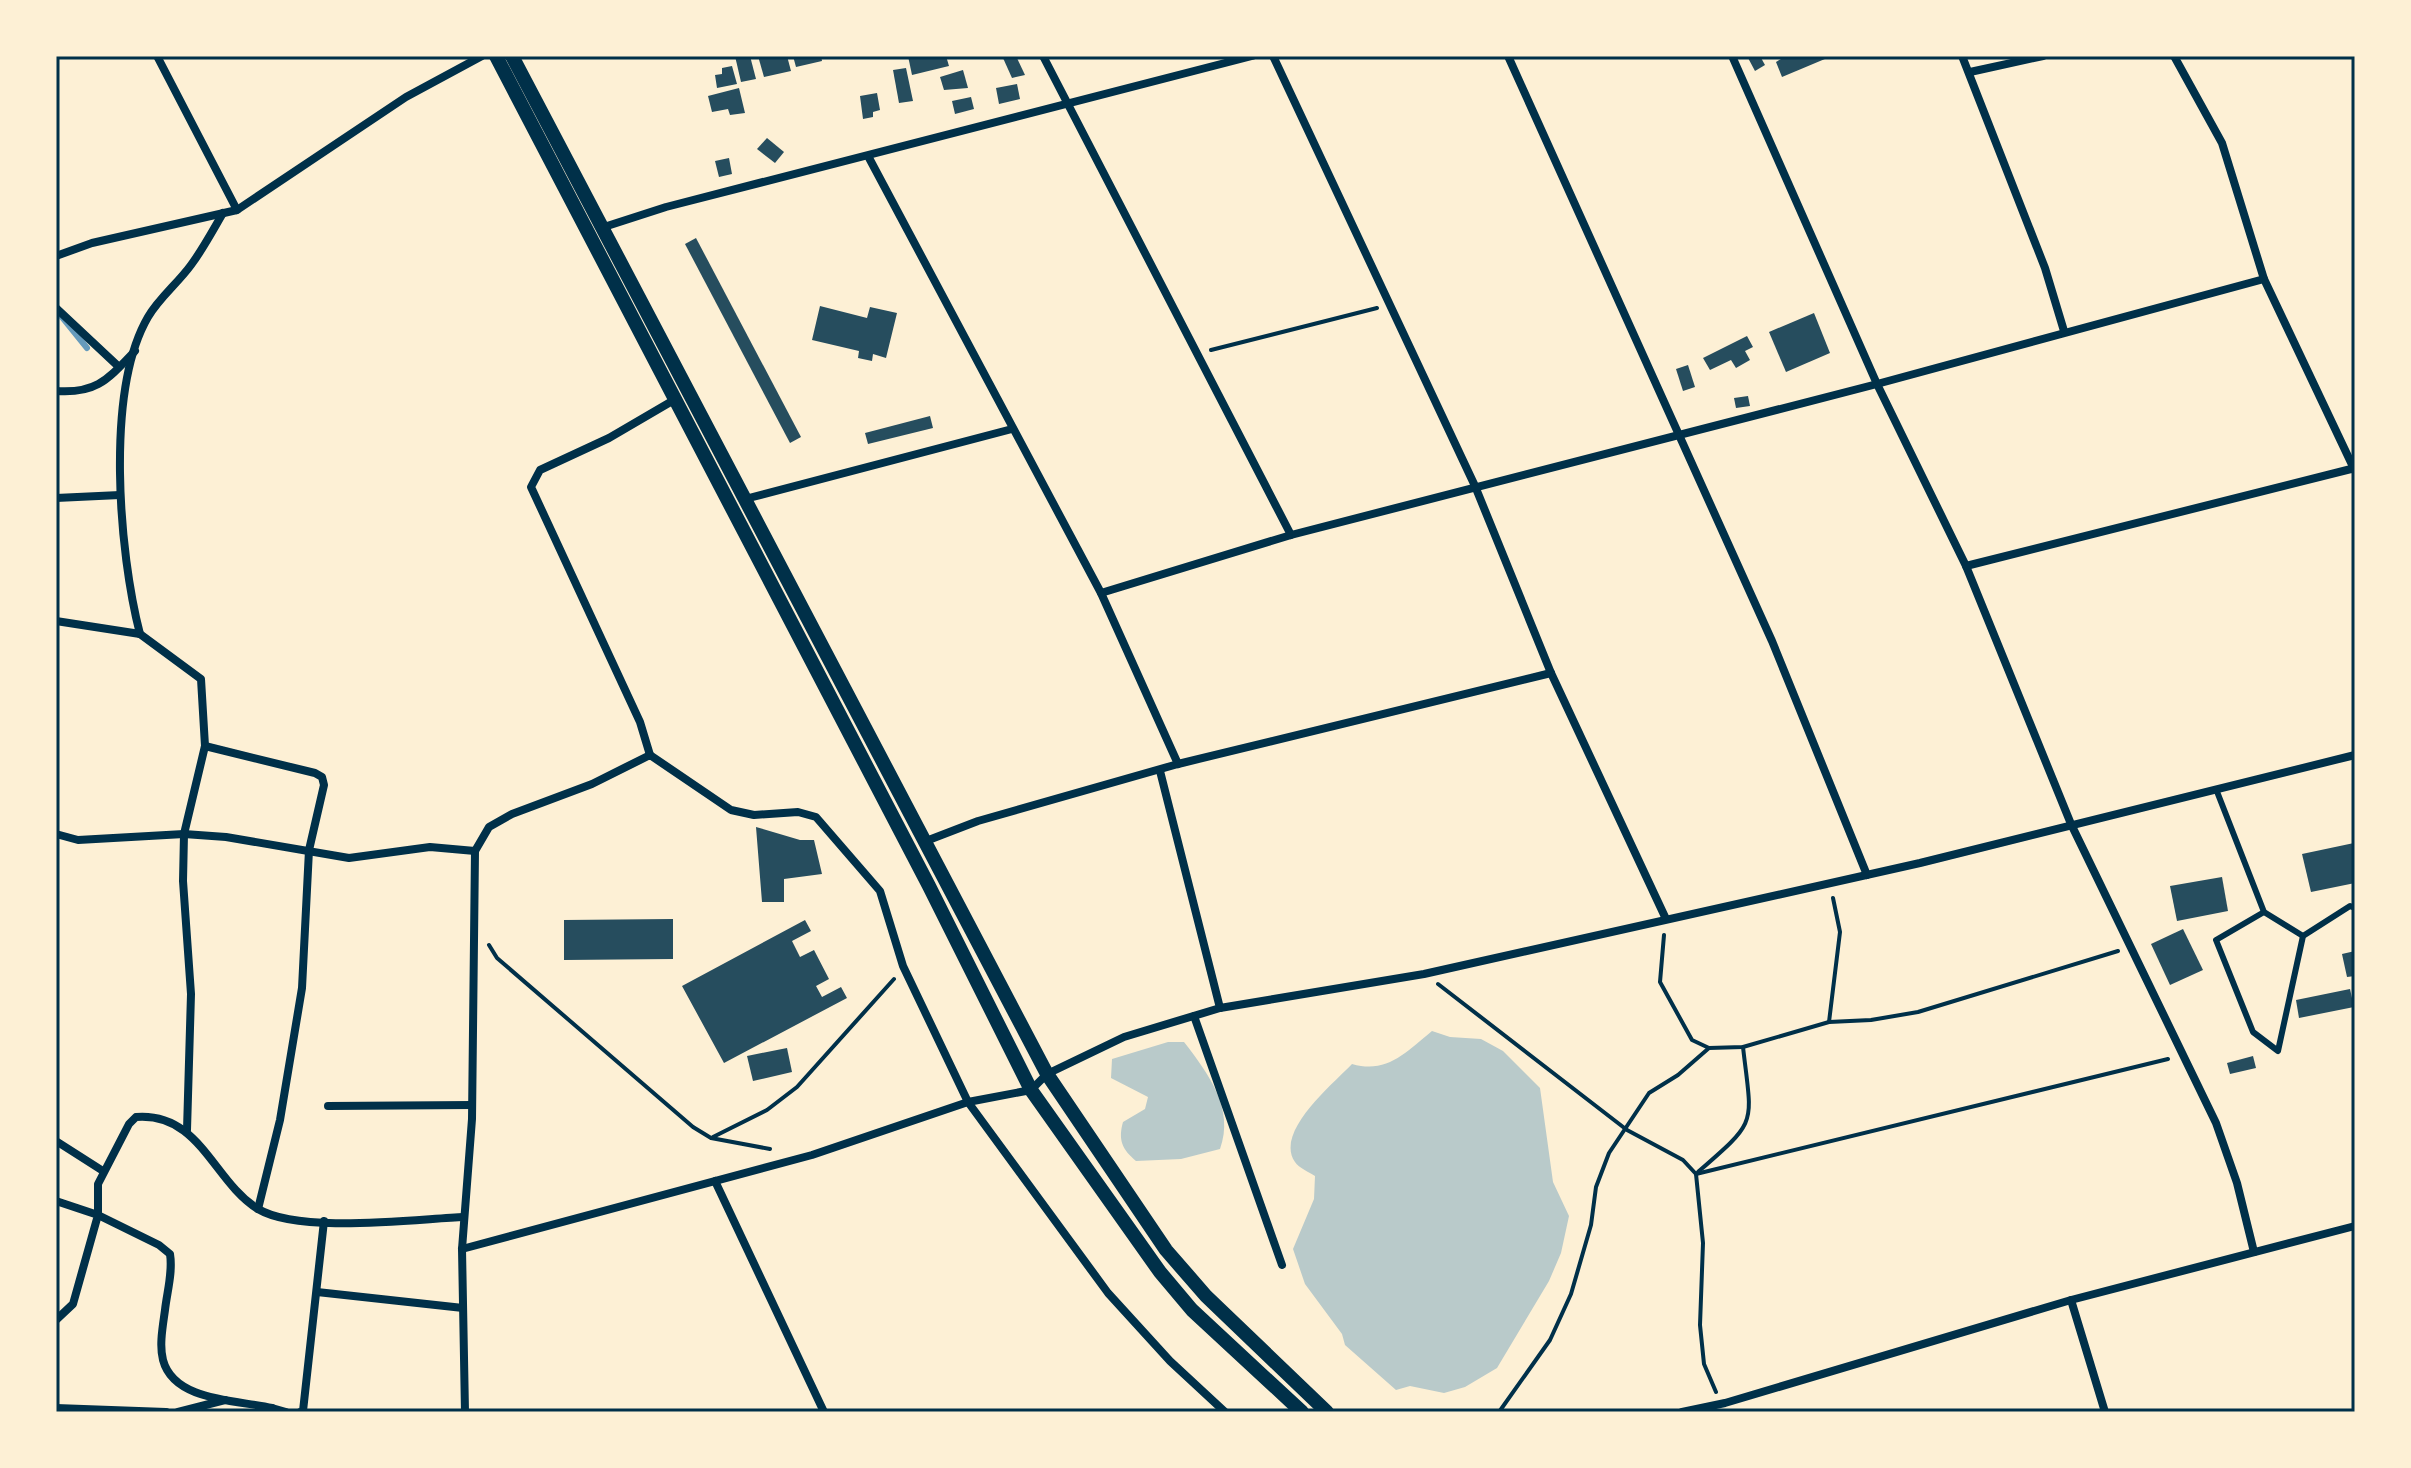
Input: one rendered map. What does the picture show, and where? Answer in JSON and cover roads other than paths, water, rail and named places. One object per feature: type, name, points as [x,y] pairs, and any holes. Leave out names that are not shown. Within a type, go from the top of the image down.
[{"type":"street","points":[[157,56],[237,210]]},
{"type":"street","points":[[56,256],[92,243],[237,210],[406,97],[482,56]]},
{"type":"street","points":[[496,56],[929,886],[1031,1090],[1129,1232],[1168,1282],[1192,1310],[1302,1412]]},
{"type":"street","points":[[512,56],[1047,1074],[1166,1250],[1206,1296],[1327,1412]]},
{"type":"street","points":[[1043,56],[1291,535]]},
{"type":"street","points":[[604,227],[1252,56]]},
{"type":"street","points":[[1273,56],[1387,305],[1475,486],[1551,673],[1666,919]]},
{"type":"street","points":[[1508,56],[1772,641],[1867,875]]},
{"type":"street","points":[[1732,56],[1877,384],[1966,566],[2071,824],[2186,1055],[2216,1123],[2237,1183],[2254,1252]]},
{"type":"street","points":[[1962,56],[2045,268],[2064,331]]},
{"type":"street","points":[[1970,72],[2043,56]]},
{"type":"street","points":[[1966,566],[2355,469],[2264,279],[2222,143],[2174,56]]},
{"type":"street","points":[[868,156],[1101,593],[1178,764]]},
{"type":"street","points":[[140,634],[127,584],[120,495],[126,388],[135,350],[148,316],[191,266],[223,213]]},
{"type":"street","points":[[1101,593],[1291,535],[1877,384],[2264,279]]},
{"type":"street","points":[[56,308],[119,367]]},
{"type":"street","points":[[56,391],[79,393],[103,384],[135,350]]},
{"type":"street","points":[[674,400],[609,438],[540,470],[531,487],[640,722],[650,755],[731,810],[754,815],[798,812],[816,817],[880,891],[903,966],[968,1102],[1108,1293],[1170,1361],[1225,1412]]},
{"type":"street","points":[[745,499],[1012,429]]},
{"type":"street","points":[[56,498],[120,495]]},
{"type":"street","points":[[56,621],[140,634],[201,679],[205,746],[184,834],[191,994],[187,1130]]},
{"type":"street","points":[[926,841],[978,821],[1178,764],[1551,673]]},
{"type":"street","points":[[205,746],[322,777],[309,850],[302,988],[280,1120],[258,1209]]},
{"type":"street","points":[[465,1412],[462,1249],[472,1105],[475,851],[489,827],[512,814],[592,784],[650,755]]},
{"type":"street","points":[[462,1249],[812,1155],[968,1102],[1031,1090],[1047,1074],[1124,1037],[1220,1008],[1424,974],[1830,884],[2355,755]]},
{"type":"street","points":[[1160,771],[1220,1008]]},
{"type":"street","points":[[56,834],[78,840],[184,834],[349,858],[430,847],[475,851]]},
{"type":"street","points":[[1194,1016],[1282,1265]]},
{"type":"street","points":[[328,1106],[472,1105]]},
{"type":"street","points":[[56,1320],[73,1304],[98,1215],[98,1184],[103,1171],[136,1117],[147,1116],[187,1130],[229,1182],[258,1209],[285,1218],[382,1225],[464,1217]]},
{"type":"street","points":[[56,1141],[103,1171]]},
{"type":"street","points":[[715,1181],[822,1412]]},
{"type":"street","points":[[56,1201],[98,1215],[159,1245],[170,1254],[162,1359],[169,1374],[184,1387],[225,1400],[286,1412]]},
{"type":"street","points":[[300,1412],[309,1380],[324,1221]]},
{"type":"street","points":[[1682,1412],[1725,1403],[2071,1300],[2355,1226]]},
{"type":"street","points":[[317,1292],[463,1308]]},
{"type":"street","points":[[2071,1300],[2105,1412]]},
{"type":"street","points":[[178,1412],[225,1400]]},
{"type":"street","points":[[1725,1403],[1734,1412]]},
{"type":"street","points":[[56,1408],[166,1412]]},
{"type":"lane","points":[[2216,789],[2264,912],[2303,936]]},
{"type":"lane","points":[[2264,912],[2216,940],[2253,1032],[2278,1051],[2303,936],[2350,906],[2355,908]]},
{"type":"waterway","points":[[62,317],[87,348]]}]
